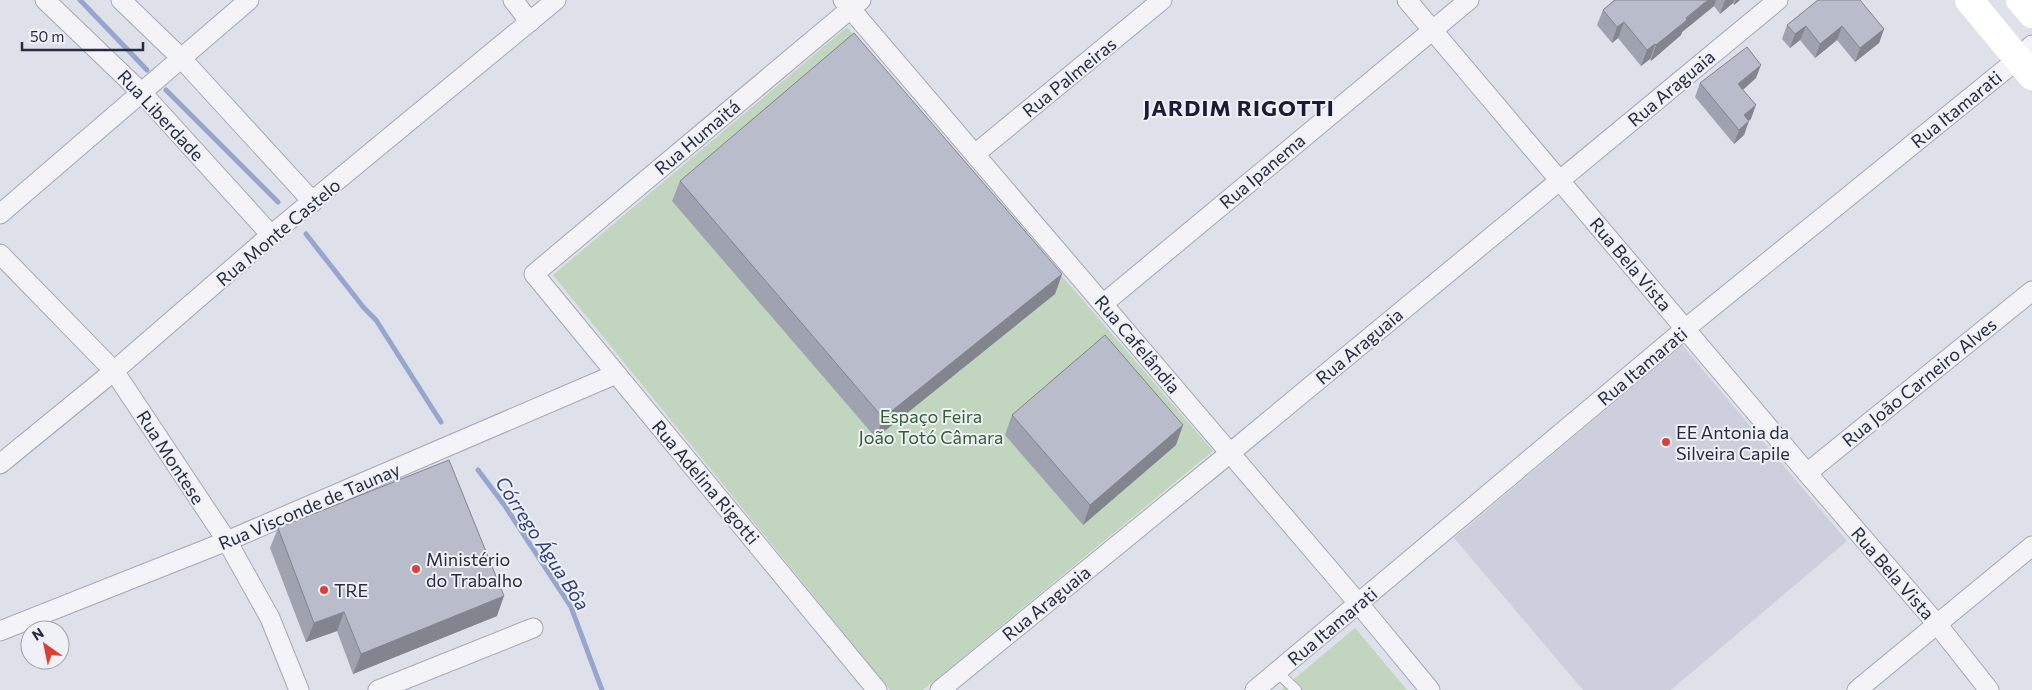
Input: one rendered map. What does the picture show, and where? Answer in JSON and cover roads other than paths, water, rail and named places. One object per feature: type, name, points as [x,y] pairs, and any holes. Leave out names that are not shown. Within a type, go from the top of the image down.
[{"type":"main road","points":[[1969,0],[2027,60]]},
{"type":"main road","points":[[2020,0],[2032,14]]},
{"type":"street","name":"Rua Liberdade","points":[[45,0],[142,93],[271,235]]},
{"type":"street","points":[[121,0],[181,58],[314,202]]},
{"type":"street","points":[[0,214],[249,0]]},
{"type":"street","points":[[513,0],[530,22]]},
{"type":"street","name":"Rua Monte Castelo","points":[[0,464],[114,372],[271,235],[314,202],[556,0]]},
{"type":"street","name":"Rua Palmeiras","points":[[975,154],[1162,0]]},
{"type":"street","name":"Rua Bela Vista","points":[[1407,0],[1937,624],[1988,690]]},
{"type":"street","name":"Rua Ipanema","points":[[1103,304],[1469,0]]},
{"type":"street","name":"Rua Araguaia","points":[[940,690],[1778,0]]},
{"type":"street","name":"Rua Cafelândia","points":[[852,3],[975,154],[1359,604],[1430,690]]},
{"type":"street","name":"Rua Humaitá","points":[[534,274],[852,3]]},
{"type":"street","name":"Rua Itamarati","points":[[1255,690],[1685,329],[2027,60]]},
{"type":"street","name":"Rua Montese","points":[[0,254],[114,372],[226,541],[270,618],[299,690]]},
{"type":"street","name":"Rua Adelina Rigotti","points":[[534,274],[877,690]]},
{"type":"street","name":"Rua João Carneiro Alves","points":[[1807,473],[2032,291]]},
{"type":"street","name":"Rua Visconde de Taunay","points":[[0,631],[226,541],[616,374]]},
{"type":"street","points":[[1857,690],[2032,546]]},
{"type":"street","points":[[378,690],[534,628]]},
{"type":"lane","points":[[1277,672],[1296,690]]},
{"type":"waterway","name":"Córrego Água Bôa","points":[[80,0],[147,70]]},
{"type":"waterway","name":"Córrego Água Bôa","points":[[166,90],[278,202]]},
{"type":"waterway","name":"Córrego Água Bôa","points":[[306,234],[364,308],[376,320],[441,422]]},
{"type":"waterway","name":"Córrego Água Bôa","points":[[478,470],[505,506],[571,607],[602,690]]},
{"type":"place","name":"EE Antonia da Silveira Capile","points":[[1666,442]]},
{"type":"place","name":"Ministério do Trabalho","points":[[416,569]]},
{"type":"place","name":"TRE","points":[[324,590]]},
{"type":"district","name":"JARDIM RIGOTTI","points":[[1239,107]]},
{"type":"park label","name":"Espaço Feira João Totó Câmara","points":[[931,426]]}]
